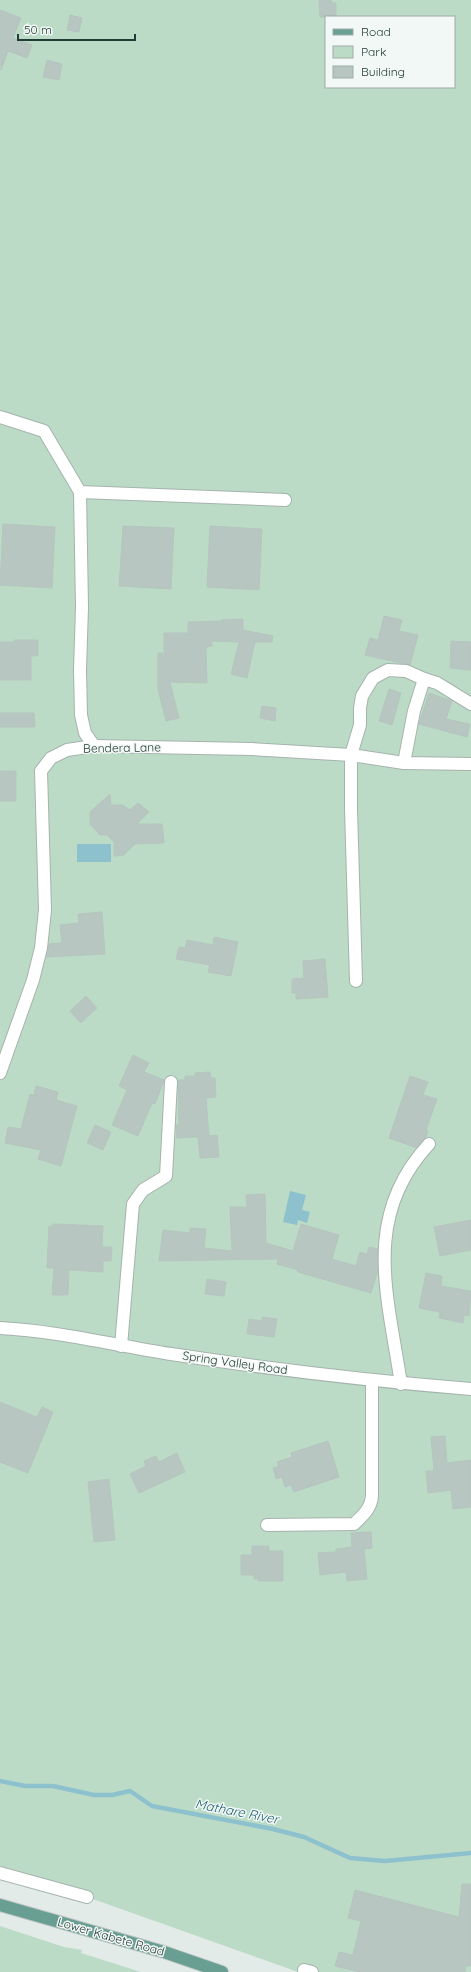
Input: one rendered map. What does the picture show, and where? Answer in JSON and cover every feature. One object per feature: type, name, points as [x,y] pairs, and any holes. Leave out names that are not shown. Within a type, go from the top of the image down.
[{"type":"main road","name":"Lower Kabete Road","points":[[0,1905],[164,1952],[222,1972]]},
{"type":"street","points":[[0,417],[44,431],[80,492],[82,608],[80,670],[82,715],[85,733],[94,746]]},
{"type":"street","points":[[80,492],[285,500]]},
{"type":"street","points":[[356,981],[351,755],[360,725],[362,696],[373,678],[388,670],[406,671],[437,683],[471,704]]},
{"type":"street","points":[[404,763],[414,711],[424,679]]},
{"type":"street","name":"Bendera Lane","points":[[0,1073],[32,980],[41,948],[45,910],[41,771],[51,758],[67,750],[94,746],[244,749],[351,755],[404,763],[471,764]]},
{"type":"street","points":[[121,1346],[133,1204],[143,1190],[166,1176],[171,1082]]},
{"type":"street","points":[[401,1384],[388,1299],[383,1252],[385,1228],[390,1209],[400,1184],[416,1158],[429,1144]]},
{"type":"street","name":"Spring Valley Road","points":[[0,1328],[38,1332],[244,1365],[401,1384],[471,1389]]},
{"type":"street","points":[[267,1525],[354,1524],[365,1513],[371,1504],[372,1496],[372,1380]]},
{"type":"street","points":[[0,1873],[87,1897]]},
{"type":"green space","points":[[0,0],[471,0],[471,1972],[298,1972],[0,1866]]},
{"type":"green space","points":[[0,1926],[64,1947],[82,1950],[81,1953],[141,1972],[0,1972]]},
{"type":"water","points":[[77,844],[111,844],[111,862],[77,862]]},
{"type":"water","points":[[290,1191],[306,1195],[302,1210],[310,1212],[307,1223],[298,1220],[297,1225],[283,1222]]},
{"type":"building","points":[[319,0],[331,0],[332,3],[336,3],[336,16],[320,17]]},
{"type":"building","points":[[0,10],[21,18],[13,38],[32,45],[27,58],[8,51],[1,70]]},
{"type":"building","points":[[70,15],[82,18],[79,32],[67,30]]},
{"type":"building","points":[[47,60],[62,64],[59,80],[43,77]]},
{"type":"building","points":[[3,524],[55,527],[52,588],[0,585]]},
{"type":"building","points":[[123,526],[174,528],[171,589],[119,586]]},
{"type":"building","points":[[210,526],[262,529],[259,590],[207,587]]},
{"type":"building","points":[[384,616],[402,620],[399,631],[418,635],[410,665],[365,655],[370,638],[378,640]]},
{"type":"building","points":[[243,619],[243,630],[273,636],[272,642],[255,642],[247,678],[231,674],[239,642],[212,641],[212,646],[206,647],[207,683],[170,682],[179,718],[166,721],[158,689],[158,653],[162,653],[164,659],[164,633],[188,633],[188,622]]},
{"type":"building","points":[[14,640],[38,640],[38,656],[31,656],[31,680],[0,680],[0,642],[14,642]]},
{"type":"building","points":[[451,641],[471,642],[471,670],[450,668]]},
{"type":"building","points":[[389,689],[401,693],[392,725],[379,721]]},
{"type":"building","points":[[429,693],[452,701],[446,719],[470,724],[467,737],[419,724]]},
{"type":"building","points":[[262,706],[276,708],[275,721],[260,718]]},
{"type":"building","points":[[0,713],[34,713],[35,727],[0,727]]},
{"type":"building","points":[[0,771],[16,771],[16,801],[0,801]]},
{"type":"building","points":[[110,794],[111,805],[123,805],[130,810],[138,803],[149,812],[137,824],[162,824],[164,843],[135,844],[124,855],[114,856],[114,842],[107,835],[100,835],[90,824],[90,812]]},
{"type":"building","points":[[102,912],[105,954],[47,957],[49,944],[62,943],[60,925],[79,923],[78,914]]},
{"type":"building","points":[[214,937],[238,942],[231,976],[208,972],[210,965],[176,959],[179,947],[185,948],[187,940],[213,945]]},
{"type":"building","points":[[325,959],[328,997],[296,999],[296,993],[292,993],[292,979],[304,978],[303,961]]},
{"type":"building","points":[[86,996],[97,1008],[81,1023],[70,1011]]},
{"type":"building","points":[[133,1055],[149,1063],[144,1072],[164,1080],[155,1104],[152,1103],[138,1136],[112,1125],[127,1090],[119,1086]]},
{"type":"building","points":[[210,1072],[211,1078],[215,1078],[216,1097],[206,1098],[209,1136],[177,1138],[176,1125],[179,1125],[178,1080],[185,1080],[185,1076],[195,1076],[195,1073]]},
{"type":"building","points":[[410,1076],[428,1082],[423,1095],[437,1099],[426,1130],[428,1131],[426,1137],[417,1148],[389,1138]]},
{"type":"building","points":[[36,1086],[58,1092],[56,1100],[77,1106],[61,1166],[38,1159],[41,1150],[5,1143],[8,1127],[21,1129],[30,1094],[34,1095]]},
{"type":"building","points":[[95,1125],[111,1132],[103,1150],[87,1143]]},
{"type":"building","points":[[217,1135],[219,1157],[200,1158],[198,1137]]},
{"type":"building","points":[[265,1194],[266,1243],[293,1251],[301,1224],[339,1235],[332,1259],[356,1266],[360,1252],[367,1254],[369,1247],[378,1249],[378,1270],[371,1293],[298,1272],[298,1270],[277,1264],[278,1259],[159,1261],[163,1230],[190,1233],[190,1228],[206,1229],[204,1248],[232,1251],[230,1207],[247,1207],[246,1195]]},
{"type":"building","points":[[471,1220],[471,1250],[440,1256],[434,1227]]},
{"type":"building","points":[[53,1224],[103,1226],[102,1247],[112,1247],[111,1261],[103,1261],[103,1272],[69,1270],[68,1295],[52,1295],[54,1268],[47,1268],[49,1226],[53,1226]]},
{"type":"building","points":[[426,1273],[442,1276],[441,1286],[471,1291],[469,1316],[464,1315],[463,1323],[439,1318],[440,1312],[419,1308]]},
{"type":"building","points":[[207,1279],[226,1282],[224,1296],[205,1294]]},
{"type":"building","points":[[262,1317],[277,1319],[274,1337],[247,1334],[249,1319],[262,1321]]},
{"type":"building","points":[[0,1402],[37,1417],[42,1407],[53,1412],[28,1473],[0,1462]]},
{"type":"building","points":[[445,1436],[447,1463],[471,1460],[471,1507],[453,1509],[451,1490],[428,1493],[426,1471],[434,1471],[431,1437]]},
{"type":"building","points":[[328,1441],[339,1477],[294,1492],[291,1485],[285,1487],[282,1477],[276,1479],[273,1468],[279,1466],[277,1462],[292,1457],[291,1453]]},
{"type":"building","points":[[177,1453],[185,1472],[139,1493],[130,1474],[146,1466],[144,1461],[156,1456],[159,1462]]},
{"type":"building","points":[[109,1479],[115,1540],[94,1542],[88,1482]]},
{"type":"building","points":[[371,1532],[372,1548],[364,1549],[367,1579],[347,1581],[346,1572],[320,1575],[318,1553],[336,1552],[336,1549],[352,1547],[351,1533]]},
{"type":"building","points":[[252,1546],[269,1546],[269,1551],[283,1551],[283,1581],[258,1581],[259,1579],[254,1579],[254,1575],[241,1575],[241,1555],[252,1555]]},
{"type":"building","points":[[462,1884],[471,1884],[471,1966],[466,1966],[465,1972],[360,1972],[335,1966],[339,1952],[353,1955],[361,1921],[348,1918],[355,1890],[459,1917]]},
{"type":"waterway","name":"Mathare River","points":[[0,1781],[25,1786],[53,1786],[94,1795],[112,1795],[130,1791],[152,1806],[273,1829],[304,1837],[350,1858],[385,1861],[471,1853]]}]
